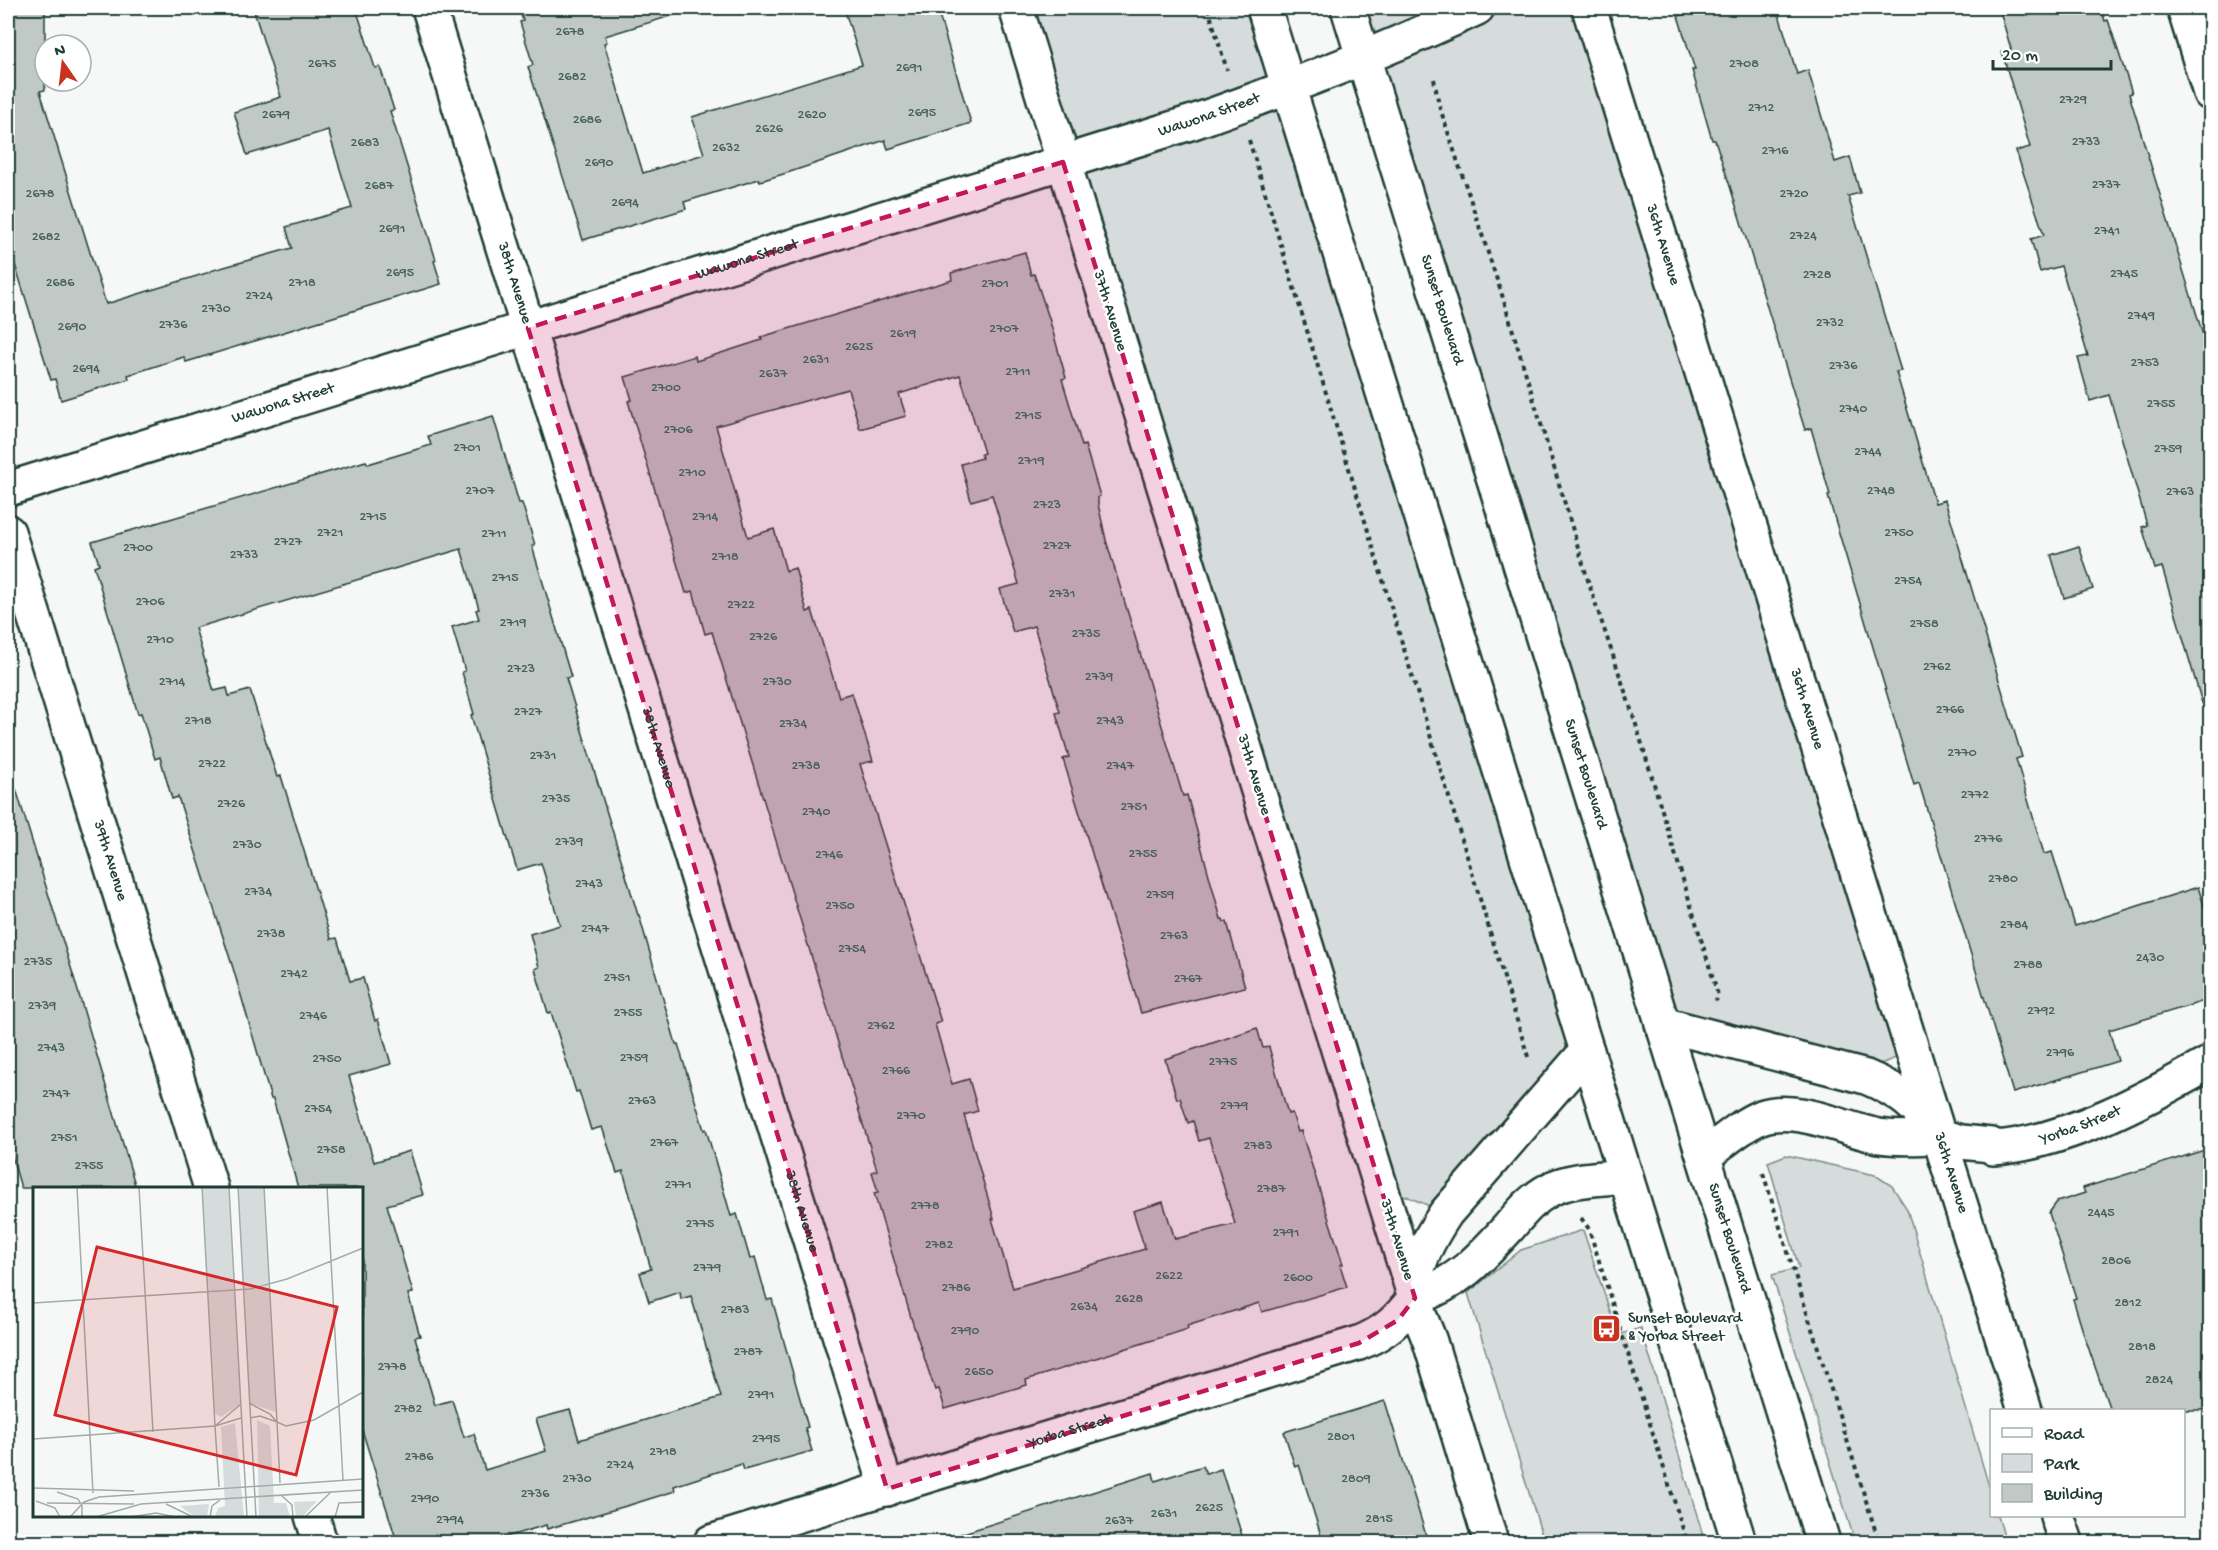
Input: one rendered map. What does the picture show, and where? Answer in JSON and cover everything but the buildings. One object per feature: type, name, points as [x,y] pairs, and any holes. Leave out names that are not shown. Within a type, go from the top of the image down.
[{"type":"street","name":"38th Avenue","points":[[429,8],[887,1489]]},
{"type":"street","name":"37th Avenue","points":[[1016,8],[1491,1542]]},
{"type":"street","points":[[1264,8],[1739,1542]]},
{"type":"street","name":"Sunset Boulevard","points":[[1348,8],[1823,1542]]},
{"type":"street","name":"Wawona Street","points":[[8,489],[1182,126],[1289,87],[1477,8]]},
{"type":"street","name":"36th Avenue","points":[[1589,8],[2025,1409]]},
{"type":"street","points":[[2184,8],[2211,93]]},
{"type":"street","name":"39th Avenue","points":[[8,532],[211,1187]]},
{"type":"street","points":[[1662,1024],[1866,1077],[1888,1086],[1906,1098],[1924,1114],[1940,1136]]},
{"type":"street","points":[[1587,1051],[1433,1232],[1424,1251],[1415,1298],[1434,1292],[1466,1272],[1533,1201],[1551,1189],[1568,1183],[1626,1176]]},
{"type":"street","name":"Yorba Street","points":[[1704,1156],[1762,1116],[1781,1114],[1800,1115],[1880,1136],[1919,1138],[1940,1136],[1961,1143],[1991,1145],[1994,1148],[2032,1143],[2073,1129],[2127,1106],[2211,1063]]},
{"type":"street","name":"Yorba Street","points":[[711,1542],[1359,1343],[1380,1334],[1398,1320],[1415,1298]]},
{"type":"street","points":[[313,1517],[320,1542]]},
{"type":"street","points":[[2058,1517],[2066,1542]]},
{"type":"path","points":[[1208,8],[1225,62]]},
{"type":"path","points":[[1434,79],[1438,105],[1503,298],[1590,587],[1634,718],[1718,995],[1713,1008]]},
{"type":"path","points":[[1252,152],[1529,1062]]},
{"type":"path","points":[[1763,1173],[1879,1542]]},
{"type":"path","points":[[1578,1212],[1589,1228],[1687,1542]]},
{"type":"highlighted area","points":[[1063,162],[1415,1298],[1398,1320],[1359,1343],[887,1489],[528,328]]},
{"type":"green space","points":[[1016,8],[1264,8],[1587,1051],[1446,1213],[1380,1185]]},
{"type":"green space","points":[[1348,8],[1592,8],[1913,1051],[1883,1063],[1832,1068],[1662,1024]]},
{"type":"green space","points":[[1786,1155],[1875,1175],[1892,1186],[1907,1209],[1990,1490],[1990,1517],[1998,1517],[2006,1542],[1855,1542],[1772,1275],[1799,1268],[1768,1162]]},
{"type":"green space","points":[[1583,1230],[1618,1335],[1641,1328],[1705,1542],[1544,1542],[1468,1293],[1521,1250]]},
{"type":"place","name":"Sunset Boulevard & Yorba Street","points":[[1607,1328]]}]
